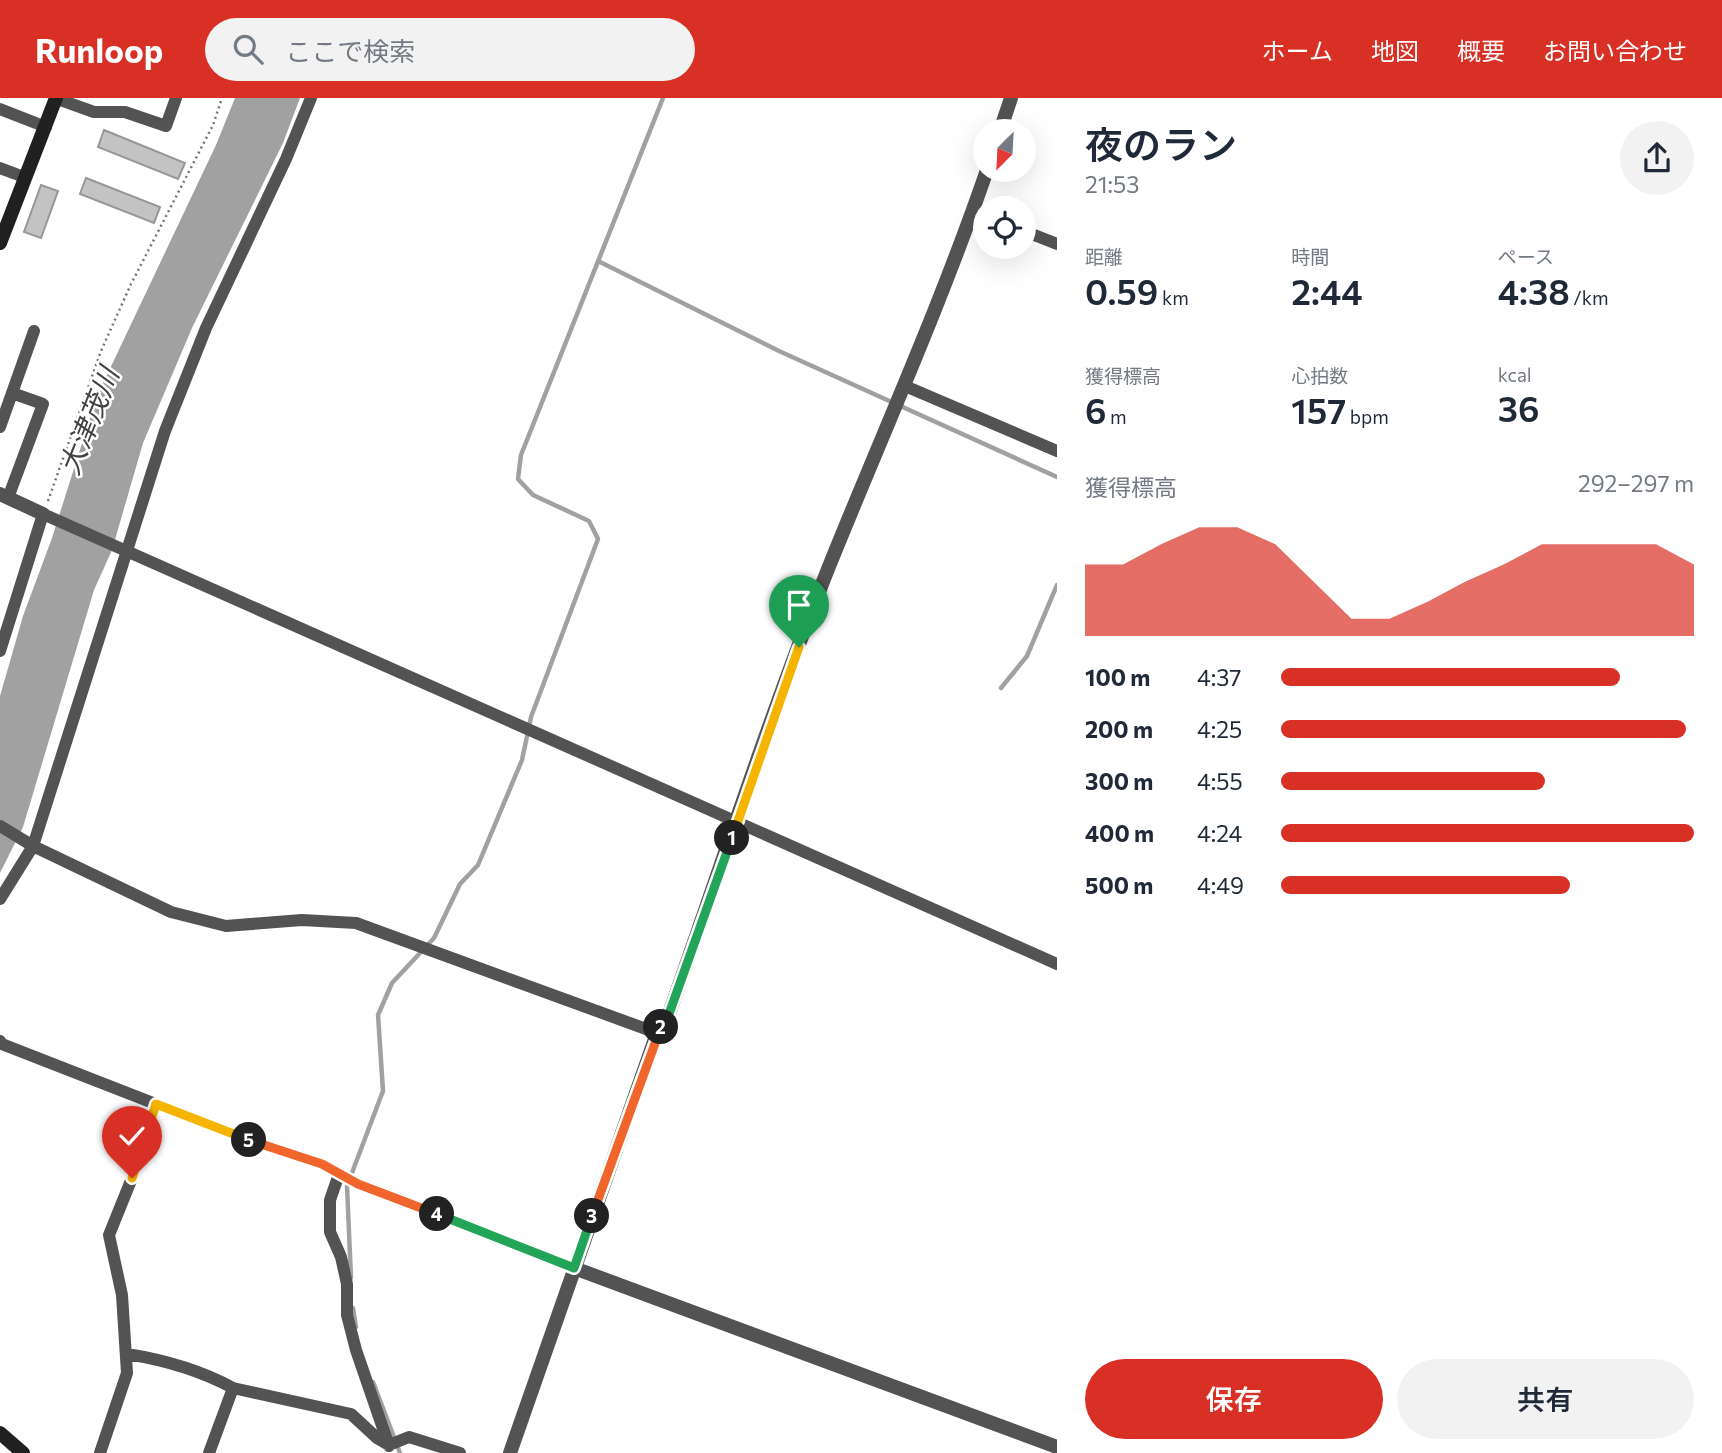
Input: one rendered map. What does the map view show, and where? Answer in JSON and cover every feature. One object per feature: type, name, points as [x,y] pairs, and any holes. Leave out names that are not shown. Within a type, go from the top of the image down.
[{"type":"main road","points":[[0,243],[56,98]]},
{"type":"main road","points":[[0,1433],[23,1453]]},
{"type":"street","points":[[56,98],[94,112],[125,112],[166,126],[176,98]]},
{"type":"street","points":[[0,899],[33,846],[164,431],[206,328],[286,159],[311,98]]},
{"type":"street","points":[[1004,119],[1011,98]]},
{"type":"street","points":[[0,109],[46,127]]},
{"type":"street","points":[[0,168],[24,177]]},
{"type":"street","points":[[510,1453],[657,1033],[669,1014],[768,729],[830,565],[973,227]]},
{"type":"street","points":[[1036,236],[1057,244]]},
{"type":"street","points":[[0,427],[34,331]]},
{"type":"street","points":[[905,386],[1057,451]]},
{"type":"street","points":[[12,393],[43,404],[4,496],[1057,964]]},
{"type":"street","points":[[0,651],[43,514]]},
{"type":"street","points":[[0,827],[33,846],[171,912],[226,926],[302,920],[356,923],[657,1033]]},
{"type":"street","points":[[0,1041],[156,1104],[322,1164],[358,1184],[574,1268],[1057,1447]]},
{"type":"street","points":[[100,1453],[127,1373],[122,1295],[109,1235],[132,1178],[156,1104]]},
{"type":"street","points":[[339,1174],[330,1200],[330,1231],[344,1271],[347,1315],[356,1350],[390,1449]]},
{"type":"street","points":[[127,1354],[162,1360],[213,1377],[233,1388],[351,1415],[390,1449]]},
{"type":"street","points":[[208,1453],[233,1388]]},
{"type":"street","points":[[390,1449],[409,1437],[460,1453]]},
{"type":"path","points":[[43,514],[101,351],[131,284],[213,125],[222,98]]},
{"type":"shaded area","name":"大津茂川","points":[[235,98],[300,98],[283,143],[192,328],[143,443],[112,550],[94,590],[23,827],[0,873],[0,696],[23,616],[52,538],[97,396],[216,145]]},
{"type":"building","points":[[104,130],[185,163],[178,179],[98,147]]},
{"type":"building","points":[[86,178],[160,207],[154,223],[80,194]]},
{"type":"building","points":[[41,185],[58,191],[41,238],[24,232]]},
{"type":"waterway","points":[[351,1278],[347,1186],[383,1091],[378,1015],[392,983],[434,938],[460,884],[478,865],[522,760],[531,717],[598,539],[589,521],[533,495],[518,479],[521,455],[663,98]]},
{"type":"waterway","points":[[598,261],[779,351],[1057,477]]},
{"type":"waterway","points":[[1001,688],[1027,656],[1057,585]]},
{"type":"waterway","points":[[353,1308],[356,1327]]},
{"type":"waterway","points":[[373,1382],[400,1453]]},
{"type":"route","points":[[132,1178],[156,1104],[248,1140],[322,1164],[358,1184],[574,1268],[657,1033],[669,1014],[799,647]]}]
